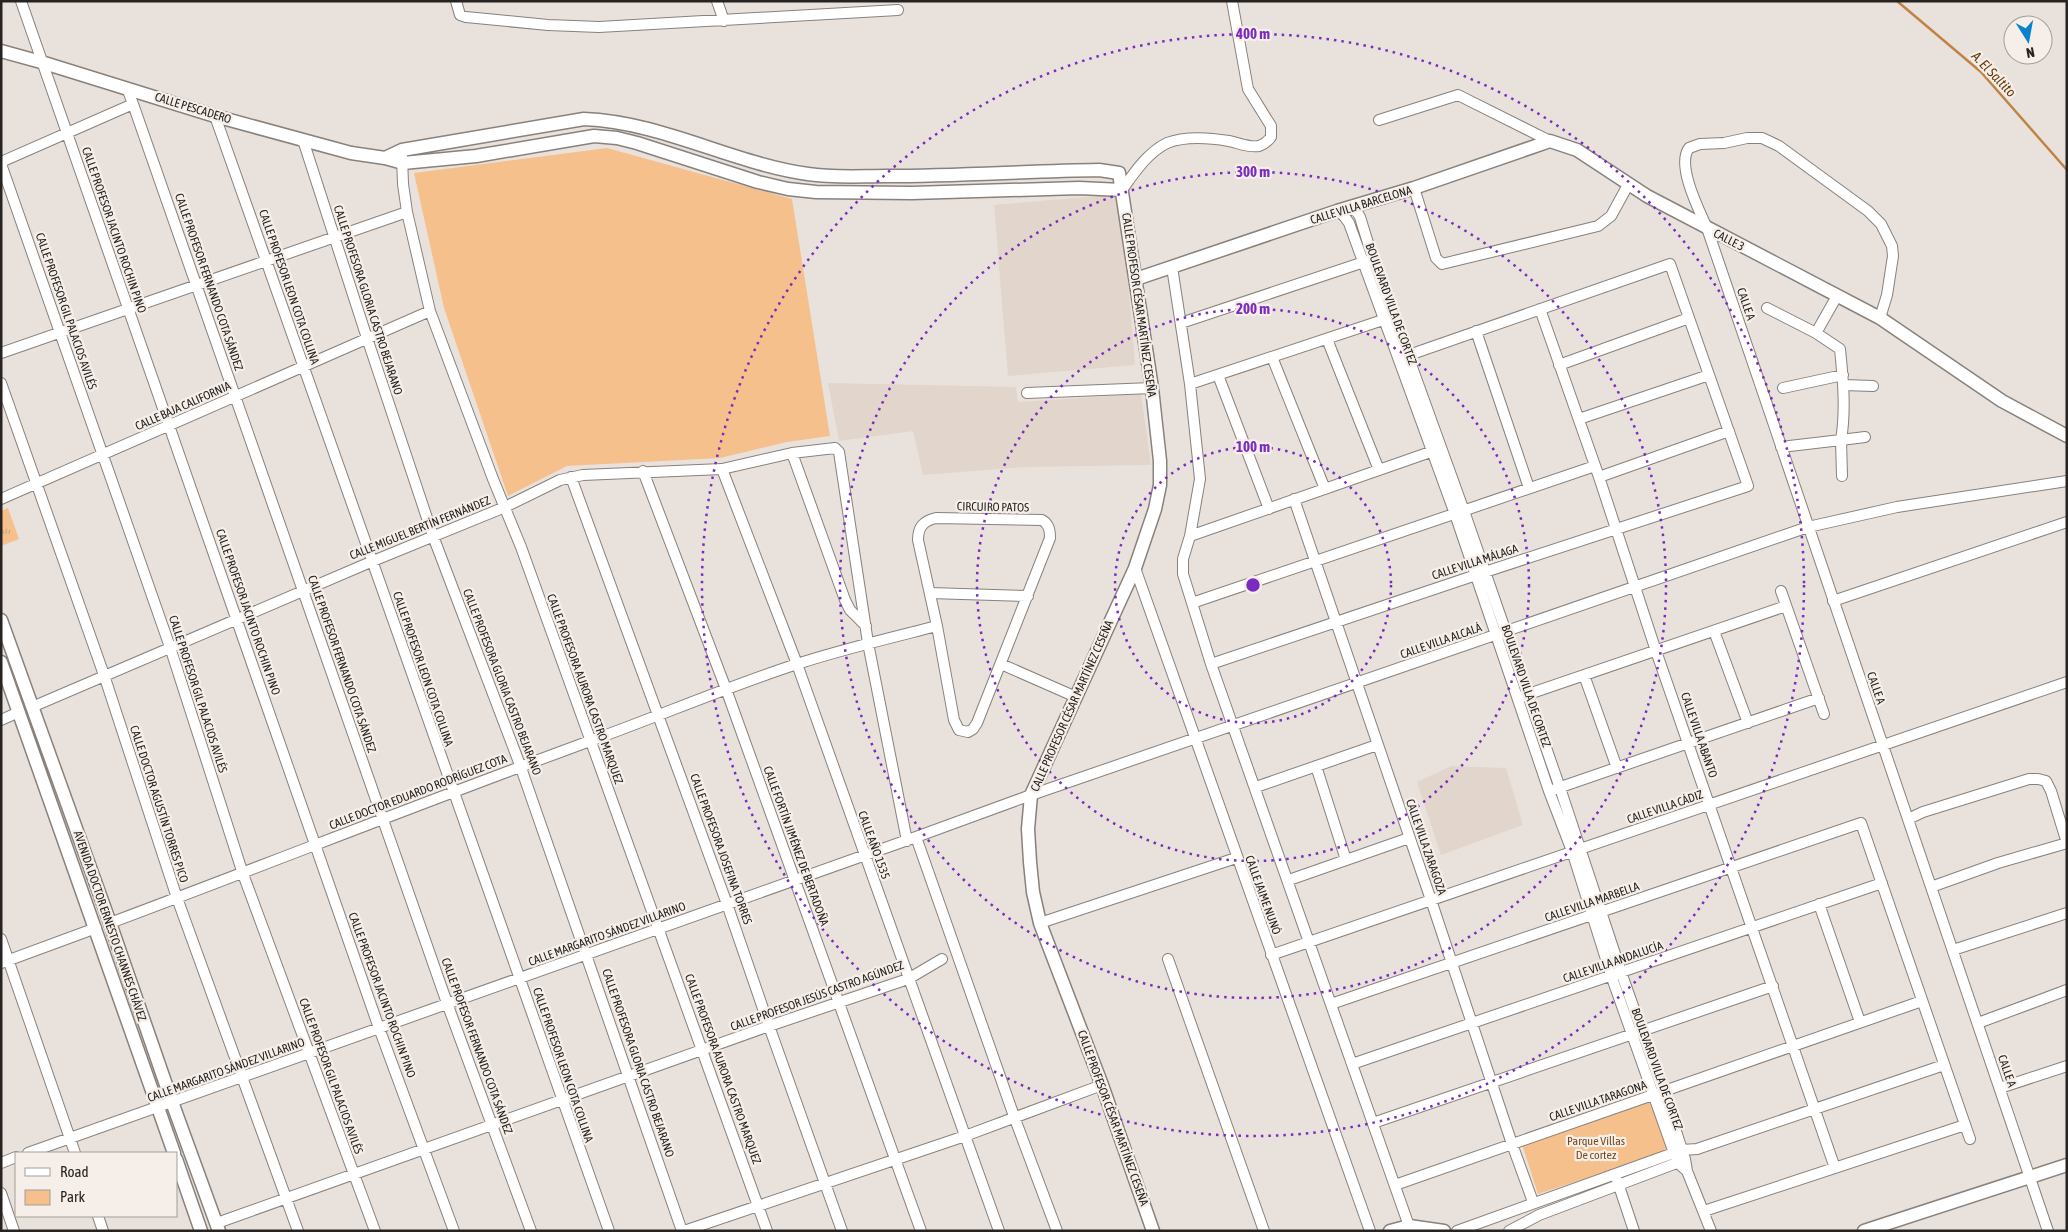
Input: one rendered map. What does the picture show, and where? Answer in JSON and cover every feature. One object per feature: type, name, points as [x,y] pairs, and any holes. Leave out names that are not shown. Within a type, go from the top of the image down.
[{"type":"street","name":"CALLE PROFESOR JACINTO ROCHIN PINO","points":[[21,1],[379,1028],[454,1231]]},
{"type":"street","points":[[456,1],[459,12],[463,16],[548,25],[617,27],[898,10]]},
{"type":"street","points":[[717,1],[724,21]]},
{"type":"street","points":[[402,157],[476,156],[594,136],[617,138],[637,143],[758,182],[788,189],[844,193],[1079,188],[1122,190],[1138,167],[1158,149],[1176,140],[1208,140],[1252,146],[1264,144],[1271,137],[1271,126],[1248,89],[1232,1]]},
{"type":"street","name":"CALLE PESCADERO","points":[[2,52],[42,62],[215,116],[351,153],[386,158],[402,157]]},
{"type":"street","name":"CALLE PROFESOR FERNANDO COTA SÁNDEZ","points":[[127,88],[447,1003],[531,1231]]},
{"type":"street","name":"CALLE 3","points":[[1379,120],[1458,95],[1550,141],[1577,150],[1628,185],[1880,318],[2002,401],[2067,436]]},
{"type":"street","points":[[1,163],[134,104]]},
{"type":"street","name":"CALLE PROFESOR LEON COTA COLLINA","points":[[215,116],[373,561],[452,792],[609,1231]]},
{"type":"street","points":[[402,157],[584,119],[611,120],[634,124],[767,166],[810,175],[913,176],[1089,170],[1119,173],[1138,167]]},
{"type":"street","name":"CALLE A","points":[[1880,318],[1888,287],[1893,256],[1892,246],[1881,224],[1868,211],[1779,146],[1762,138],[1700,144],[1689,148],[1684,159],[1687,177],[1707,228],[2048,1231]]},
{"type":"street","name":"CALLE PROFESORA GLORIA CASTRO BEJARANO","points":[[302,140],[434,536],[520,766],[683,1231]]},
{"type":"street","name":"CALLE VILLA BARCELONA","points":[[1136,279],[1414,188],[1550,141]]},
{"type":"street","points":[[693,162],[700,146]]},
{"type":"street","name":"CALLE PROFESORA AURORA CASTRO MARQUEZ","points":[[402,157],[407,212],[430,311],[505,507],[591,741],[658,929],[704,1050],[767,1231]]},
{"type":"street","name":"CALLE PROFESOR GIL PALACIOS AVILÉS","points":[[1,163],[170,647],[243,874],[375,1231]]},
{"type":"street","name":"CALLE PROFESOR CÉSAR MARTÍNEZ CESEÑA","points":[[1119,173],[1152,388],[1160,461],[1160,485],[1156,509],[1135,568],[1031,795],[1028,829],[1033,892],[1040,923],[1102,1085],[1153,1231]]},
{"type":"street","points":[[912,193],[913,176]]},
{"type":"street","points":[[1414,188],[1436,258],[1442,264],[1598,226],[1611,216],[1628,185]]},
{"type":"street","name":"BOULEVARD VILLA DE CORTEZ","points":[[1438,450],[1409,355],[1389,318],[1362,263],[1343,210],[1356,212],[1360,217],[1389,318],[1460,512],[1522,696],[1560,788],[1576,850],[1616,974],[1632,1035],[1653,1094],[1711,1231]]},
{"type":"street","points":[[1,353],[407,212]]},
{"type":"street","points":[[1181,323],[1373,259]]},
{"type":"street","points":[[1409,355],[1670,264],[1729,432],[1599,477]]},
{"type":"street","points":[[1172,267],[1190,384],[1200,479],[1190,536],[1182,559],[1182,567],[1211,664],[1289,880],[1409,1226]]},
{"type":"street","points":[[1816,333],[1837,296]]},
{"type":"street","points":[[1767,308],[1816,333],[1840,349],[1844,425],[1841,440],[1842,476]]},
{"type":"street","name":"CALLE VILLA ABANTO","points":[[1540,309],[1835,1168]]},
{"type":"street","name":"CALLE BAJA CALIFORNIA","points":[[1,500],[430,311]]},
{"type":"street","points":[[1190,384],[1389,318]]},
{"type":"street","points":[[1559,365],[1689,318]]},
{"type":"street","points":[[1476,332],[1529,488]]},
{"type":"street","points":[[1326,339],[1379,470]]},
{"type":"street","points":[[1272,357],[1325,489]]},
{"type":"street","points":[[1218,375],[1268,508]]},
{"type":"street","points":[[1579,420],[1709,375]]},
{"type":"street","points":[[1783,388],[1843,380],[1874,386]]},
{"type":"street","name":"CALLE DOCTOR AGUSTÍN TORRES PICO","points":[[1,383],[104,676],[177,898],[288,1198],[298,1231]]},
{"type":"street","points":[[1028,393],[1152,388]]},
{"type":"street","name":"CALLE VILLA MÁLAGA","points":[[1211,664],[1480,573],[1748,486],[1729,432]]},
{"type":"street","points":[[1781,447],[1865,437]]},
{"type":"street","name":"CALLE MIGUEL BERTÍN FERNÁNDEZ","points":[[32,707],[373,561],[505,507],[560,480],[571,477],[644,471],[722,469],[792,453],[837,449],[839,452],[866,626]]},
{"type":"street","points":[[1190,536],[1438,450]]},
{"type":"street","points":[[792,453],[845,600],[850,610],[866,626],[868,643],[912,839],[1057,1231]]},
{"type":"street","points":[[1192,603],[1595,466]]},
{"type":"street","name":"CALLE AÑO 1535","points":[[722,469],[797,664],[999,1231]]},
{"type":"street","name":"CALLE FORTÍN JIMÉNEZ DE BERTADOÑA","points":[[644,471],[796,880],[922,1231]]},
{"type":"street","name":"CALLE PROFESORA JOSEFINA TORRES","points":[[571,477],[728,904],[842,1231]]},
{"type":"street","name":"CALLE VILLA ALCALÁ","points":[[1195,739],[1808,527],[1897,508],[2067,482]]},
{"type":"street","name":"CALLE VILLA ZARAGOZA","points":[[1294,500],[1533,1202]]},
{"type":"street","name":"CIRCUIRO PATOS","points":[[936,518],[1042,520],[1049,528],[1050,538],[1001,664],[976,723],[972,729],[963,732],[956,726],[954,720],[930,593],[918,540],[918,532],[927,521],[936,518]]},
{"type":"street","points":[[1833,601],[2067,522]]},
{"type":"street","name":"CALLE JAIME NUNÓ","points":[[1135,568],[1236,858],[1370,1231]]},
{"type":"street","points":[[1781,590],[1824,714]]},
{"type":"street","points":[[930,593],[1028,596]]},
{"type":"street","points":[[1522,696],[1786,606]]},
{"type":"street","name":"AVENIDA DOCTOR ERNESTO CHANNES CHÁVEZ","points":[[1,620],[218,1227]]},
{"type":"street","name":"CALLE DOCTOR EDUARDO RODRÍGUEZ COTA","points":[[110,923],[243,874],[520,766],[591,741],[659,713],[797,664],[868,643],[937,626]]},
{"type":"street","points":[[1714,631],[1748,723]]},
{"type":"street","name":"AVENIDA DOCTOR ERNESTO CHANNES CHÁVEZ","points":[[1,662],[174,1152]]},
{"type":"street","points":[[1001,664],[1076,697]]},
{"type":"street","points":[[1584,675],[1617,768]]},
{"type":"street","name":"CALLE VILLA CÁDIZ","points":[[1271,955],[2067,682]]},
{"type":"street","name":"BOULEVARD VILLA DE CORTEZ","points":[[1522,696],[1549,791],[1576,850]]},
{"type":"street","points":[[1549,791],[1819,698]]},
{"type":"street","points":[[1,720],[19,712]]},
{"type":"street","name":"CALLE MARGARITO SÁNDEZ VILLARINO","points":[[31,1152],[1031,795],[1195,739]]},
{"type":"street","points":[[1256,787],[1377,745]]},
{"type":"street","points":[[1316,766],[1346,860]]},
{"type":"street","points":[[1908,819],[1923,812],[2030,779],[2046,782],[2051,791],[2067,843],[1998,863],[1931,887]]},
{"type":"street","name":"CALLE VILLA MARBELLA","points":[[1331,1004],[1861,823],[1882,883]]},
{"type":"street","points":[[1289,880],[1410,838]]},
{"type":"street","points":[[1040,923],[1236,858]]},
{"type":"street","points":[[1882,883],[1970,1139]]},
{"type":"street","name":"CALLE VILLA ANDALUCÍA","points":[[1352,1064],[1882,883]]},
{"type":"street","points":[[1819,904],[1860,1022]]},
{"type":"street","points":[[1953,950],[2067,914]]},
{"type":"street","points":[[5,962],[96,928]]},
{"type":"street","points":[[1,939],[5,962],[75,1152]]},
{"type":"street","name":"CALLE PROFESOR JESÚS CASTRO AGÚNDEZ","points":[[218,1227],[288,1198],[769,1026],[908,979],[942,959]]},
{"type":"street","points":[[1168,959],[1264,1231]]},
{"type":"street","name":"BOULEVARD VILLA DE CORTEZ","points":[[1616,974],[1642,1031],[1663,1091],[1680,1156]]},
{"type":"street","points":[[1373,1123],[1773,986]]},
{"type":"street","points":[[1978,1024],[2067,990]]},
{"type":"street","name":"CALLE VILLA TARAGONA","points":[[1395,1185],[1922,1000]]},
{"type":"street","points":[[1509,1231],[1539,1216],[1619,1186],[1697,1149],[1944,1065]]},
{"type":"street","points":[[2000,1088],[2067,1066]]},
{"type":"street","points":[[683,1231],[964,1136],[1102,1085]]},
{"type":"street","points":[[1704,1211],[1965,1125]]},
{"type":"street","points":[[1457,1231],[1615,1174],[1680,1156]]},
{"type":"street","points":[[1,1163],[15,1157]]},
{"type":"street","points":[[1864,1231],[2067,1165]]},
{"type":"street","points":[[178,1166],[199,1230]]},
{"type":"street","points":[[1615,1174],[1634,1231]]},
{"type":"street","points":[[1,1193],[14,1231]]},
{"type":"street","points":[[98,1217],[103,1231]]},
{"type":"street","points":[[1390,1231],[1409,1226],[1444,1231]]},
{"type":"shaded area","points":[[1121,194],[1135,365],[1008,376],[994,205]]},
{"type":"shaded area","points":[[828,383],[1016,387],[1019,411],[1018,402],[1141,394],[1151,465],[1025,467],[923,475],[913,431],[839,441]]},
{"type":"shaded area","points":[[1451,766],[1506,768],[1523,825],[1441,855],[1417,782]]},
{"type":"green space","points":[[607,148],[792,199],[830,436],[787,442],[720,458],[567,466],[508,496],[444,308],[414,173]]},
{"type":"green space","points":[[8,508],[19,539],[1,546],[1,511]]},
{"type":"green space","name":"Parque Villas De cortez","points":[[1653,1101],[1669,1151],[1538,1194],[1522,1144]]},
{"type":"waterway","name":"A. El Saltito","points":[[1897,1],[1981,72],[2067,170]]}]
